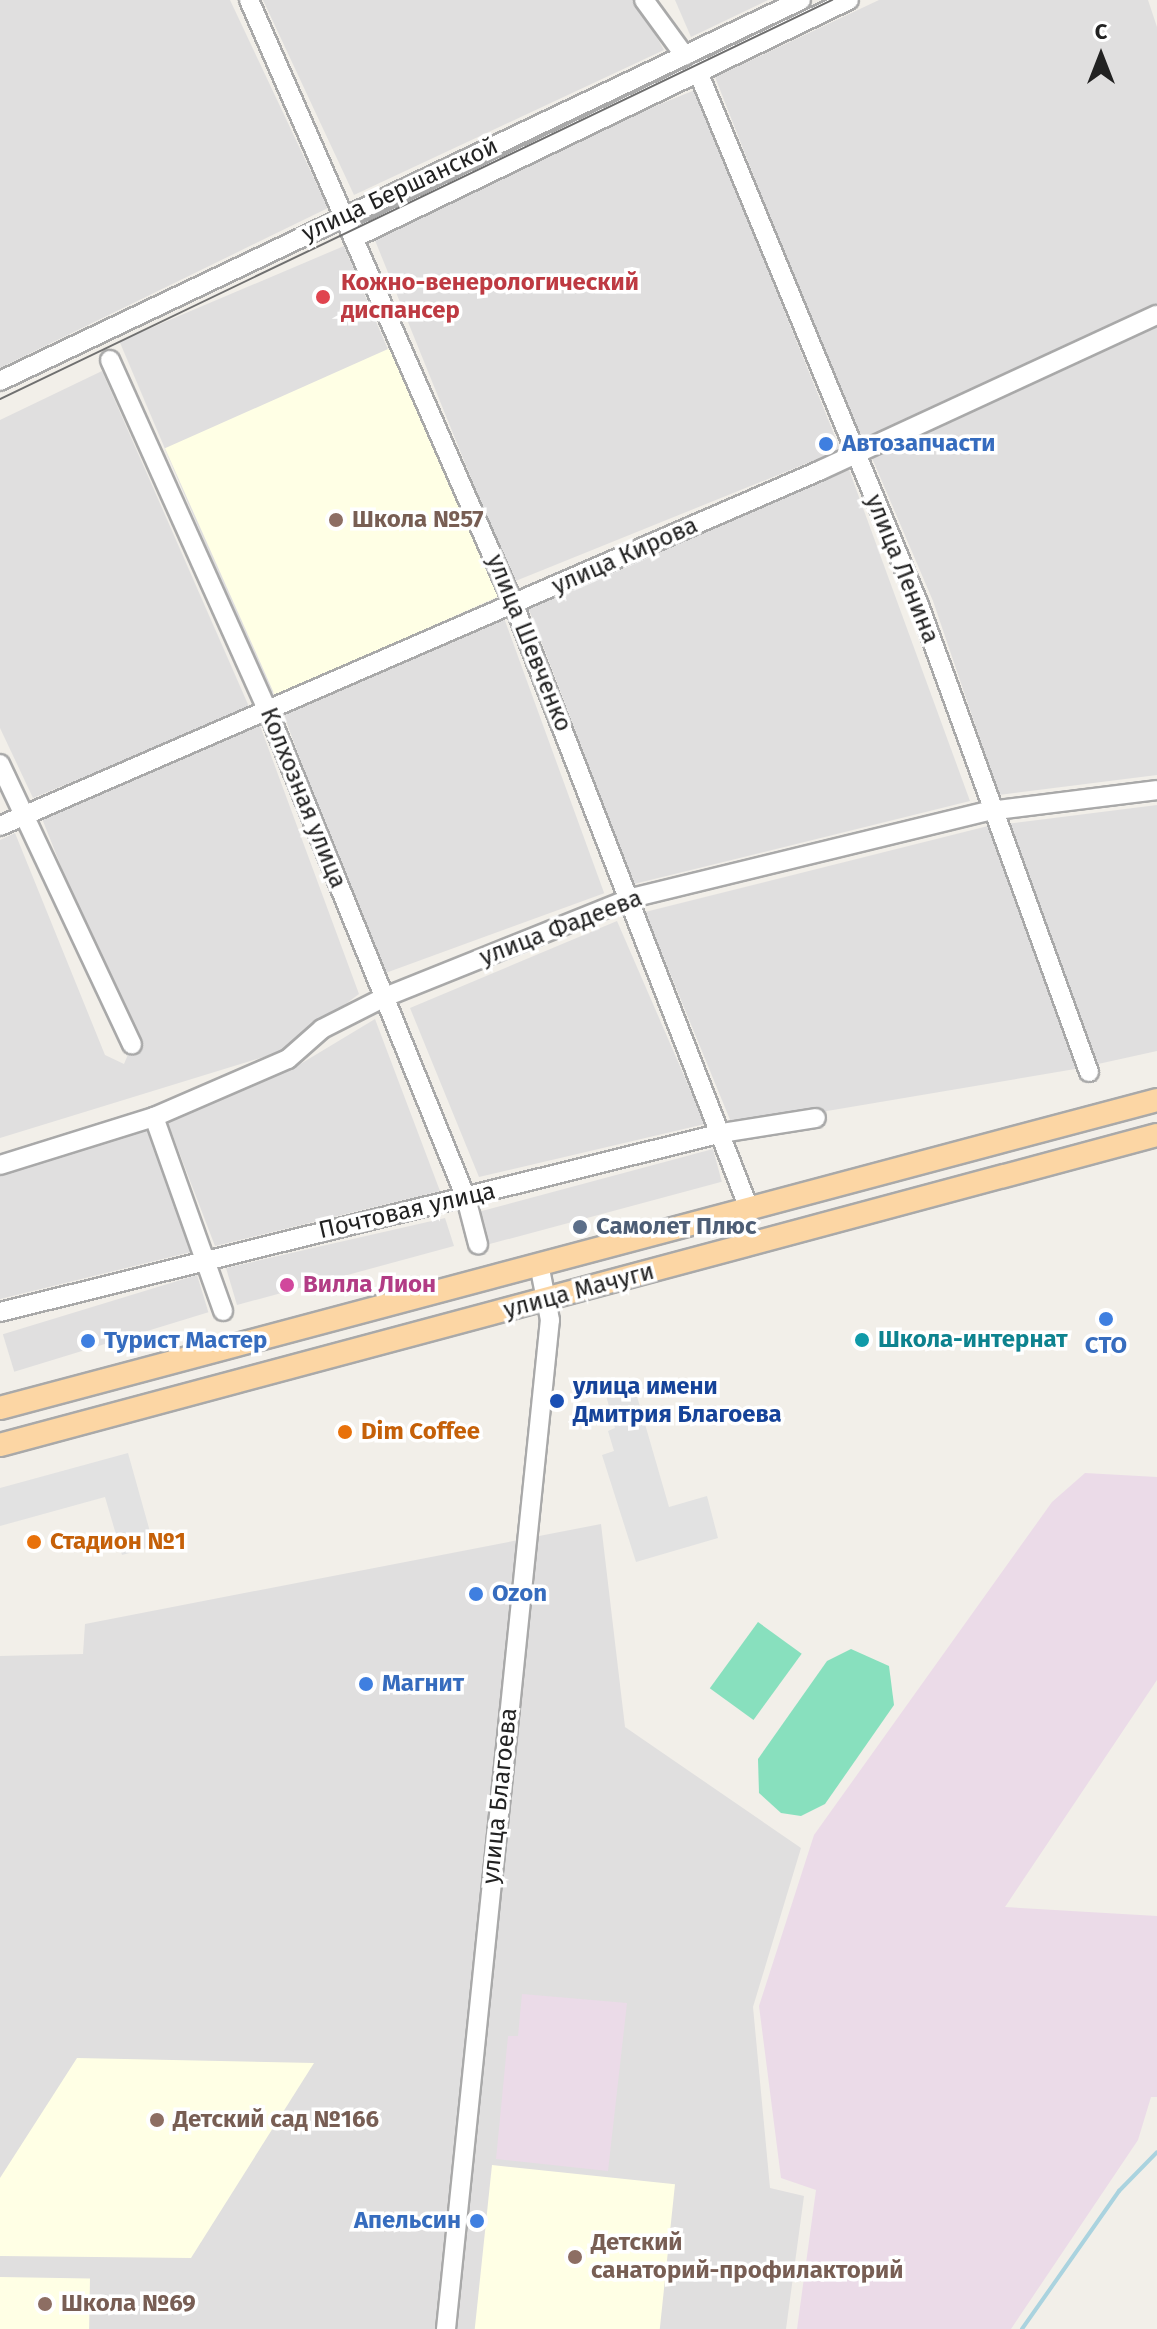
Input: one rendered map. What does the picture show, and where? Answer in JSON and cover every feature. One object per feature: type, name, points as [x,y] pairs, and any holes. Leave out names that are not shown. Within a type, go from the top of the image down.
[{"type":"main road","name":"улица Мачуги","points":[[0,1408],[748,1206],[1157,1100]]},
{"type":"main road","name":"улица Мачуги","points":[[0,1445],[1157,1135]]},
{"type":"main road","points":[[914,1164],[904,1184],[926,1197]]},
{"type":"street","name":"улица Шевченко","points":[[249,0],[356,237],[514,605],[631,898],[748,1206]]},
{"type":"street","points":[[644,0],[685,56]]},
{"type":"street","name":"улица Бершанской","points":[[0,381],[801,0]]},
{"type":"street","name":"улица Бершанской","points":[[356,237],[849,0]]},
{"type":"street","name":"улица Ленина","points":[[698,72],[919,605],[989,811],[1089,1072]]},
{"type":"street","name":"улица Кирова","points":[[0,826],[856,454],[1157,315]]},
{"type":"street","name":"Колхозная улица","points":[[110,360],[268,711],[466,1198],[478,1244]]},
{"type":"street","points":[[0,764],[132,1044]]},
{"type":"street","name":"улица Фадеева","points":[[0,1165],[154,1117],[288,1059],[322,1029],[385,997],[631,898],[989,811],[1157,790]]},
{"type":"street","points":[[154,1117],[208,1258],[223,1311]]},
{"type":"street","name":"Почтовая улица","points":[[0,1312],[722,1133],[816,1118]]},
{"type":"street","name":"улица Благоева","points":[[446,2329],[508,1705],[524,1606],[548,1299],[539,1264]]},
{"type":"shaded area","points":[[0,0],[230,0],[328,208],[0,368]]},
{"type":"shaded area","points":[[263,0],[636,0],[664,50],[354,195]]},
{"type":"shaded area","points":[[675,0],[768,0],[691,37]]},
{"type":"shaded area","points":[[879,0],[1148,0],[1157,27],[1157,306],[859,445],[715,77]]},
{"type":"shaded area","points":[[695,90],[840,450],[513,582],[368,222]]},
{"type":"shaded area","name":"Школа №57","points":[[344,246],[494,599],[269,694],[119,341]]},
{"type":"shaded area","points":[[1157,322],[1157,775],[999,795],[933,601],[872,458]]},
{"type":"shaded area","name":"Школа №57","points":[[397,345],[507,593],[275,696],[165,448]]},
{"type":"shaded area","points":[[102,371],[250,709],[33,798],[0,728],[0,420]]},
{"type":"shaded area","points":[[848,467],[970,801],[634,884],[528,607]]},
{"type":"shaded area","points":[[504,618],[604,893],[379,975],[278,700]]},
{"type":"shaded area","points":[[259,723],[359,994],[283,1051],[0,1138],[0,840],[15,833],[105,1055],[124,1064],[132,1045],[41,816]]},
{"type":"shaded area","points":[[1157,805],[1157,1051],[1098,1064],[1007,824]]},
{"type":"shaded area","points":[[988,826],[1081,1068],[733,1127],[645,912]]},
{"type":"shaded area","points":[[617,921],[705,1124],[479,1177],[410,1008]]},
{"type":"shaded area","points":[[375,1019],[440,1191],[215,1246],[166,1118],[292,1069]]},
{"type":"shaded area","points":[[150,1124],[199,1250],[0,1299],[0,1168]]},
{"type":"shaded area","points":[[713,1149],[722,1182],[483,1246],[474,1213]]},
{"type":"shaded area","points":[[445,1218],[454,1246],[237,1305],[226,1268]]},
{"type":"shaded area","points":[[197,1275],[208,1312],[14,1372],[3,1334]]},
{"type":"shaded area","points":[[634,1386],[669,1507],[707,1496],[718,1538],[636,1562],[602,1455],[614,1451],[608,1431],[615,1428],[605,1392]]},
{"type":"shaded area","points":[[128,1453],[154,1546],[122,1555],[105,1497],[0,1526],[0,1488]]},
{"type":"shaded area","points":[[1085,1473],[1157,1477],[1157,1680],[1005,1907],[1157,1916],[1157,2097],[1151,2097],[1138,2140],[1011,2329],[797,2329],[816,2190],[781,2178],[759,2006],[814,1835],[1052,1502]]},
{"type":"shaded area","points":[[601,1524],[625,1727],[801,1848],[753,2007],[770,2188],[804,2196],[786,2329],[0,2329],[0,1656],[83,1654],[85,1624]]},
{"type":"shaded area","points":[[522,1994],[627,2003],[608,2171],[496,2159],[508,2036],[518,2036]]},
{"type":"shaded area","name":"Детский сад №166","points":[[77,2058],[314,2063],[191,2258],[0,2256],[0,2178]]},
{"type":"shaded area","name":"Детский санаторий-профилакторий","points":[[492,2165],[675,2184],[660,2329],[475,2329]]},
{"type":"shaded area","name":"Школа №69","points":[[0,2277],[90,2279],[89,2329],[0,2329]]},
{"type":"green space","points":[[758,1622],[802,1654],[753,1720],[710,1688]]},
{"type":"green space","points":[[851,1649],[889,1666],[894,1705],[825,1804],[801,1816],[781,1813],[759,1793],[758,1759],[827,1661]]},
{"type":"waterway","points":[[1022,2329],[1119,2191],[1157,2152]]},
{"type":"tram line","points":[[0,399],[832,0]]},
{"type":"place","name":"Кожно-венерологический диспансер","points":[[323,297]]},
{"type":"place","name":"Автозапчасти","points":[[826,444]]},
{"type":"place","name":"Школа №57","points":[[336,520]]},
{"type":"place","name":"Самолет Плюс","points":[[580,1227]]},
{"type":"place","name":"Вилла Лион","points":[[287,1285]]},
{"type":"place","name":"СТО","points":[[1106,1319]]},
{"type":"place","name":"Школа-интернат","points":[[862,1340]]},
{"type":"place","name":"Турист Мастер","points":[[88,1341]]},
{"type":"place","name":"улица имени Дмитрия Благоева","points":[[557,1401]]},
{"type":"place","name":"Dim Coffee","points":[[345,1432]]},
{"type":"place","name":"Стадион №1","points":[[34,1542]]},
{"type":"place","name":"Ozon","points":[[476,1594]]},
{"type":"place","name":"Магнит","points":[[366,1684]]},
{"type":"place","name":"Детский сад №166","points":[[157,2120]]},
{"type":"place","name":"Апельсин","points":[[477,2221]]},
{"type":"place","name":"Детский санаторий-профилакторий","points":[[575,2257]]},
{"type":"place","name":"Школа №69","points":[[45,2304]]}]
